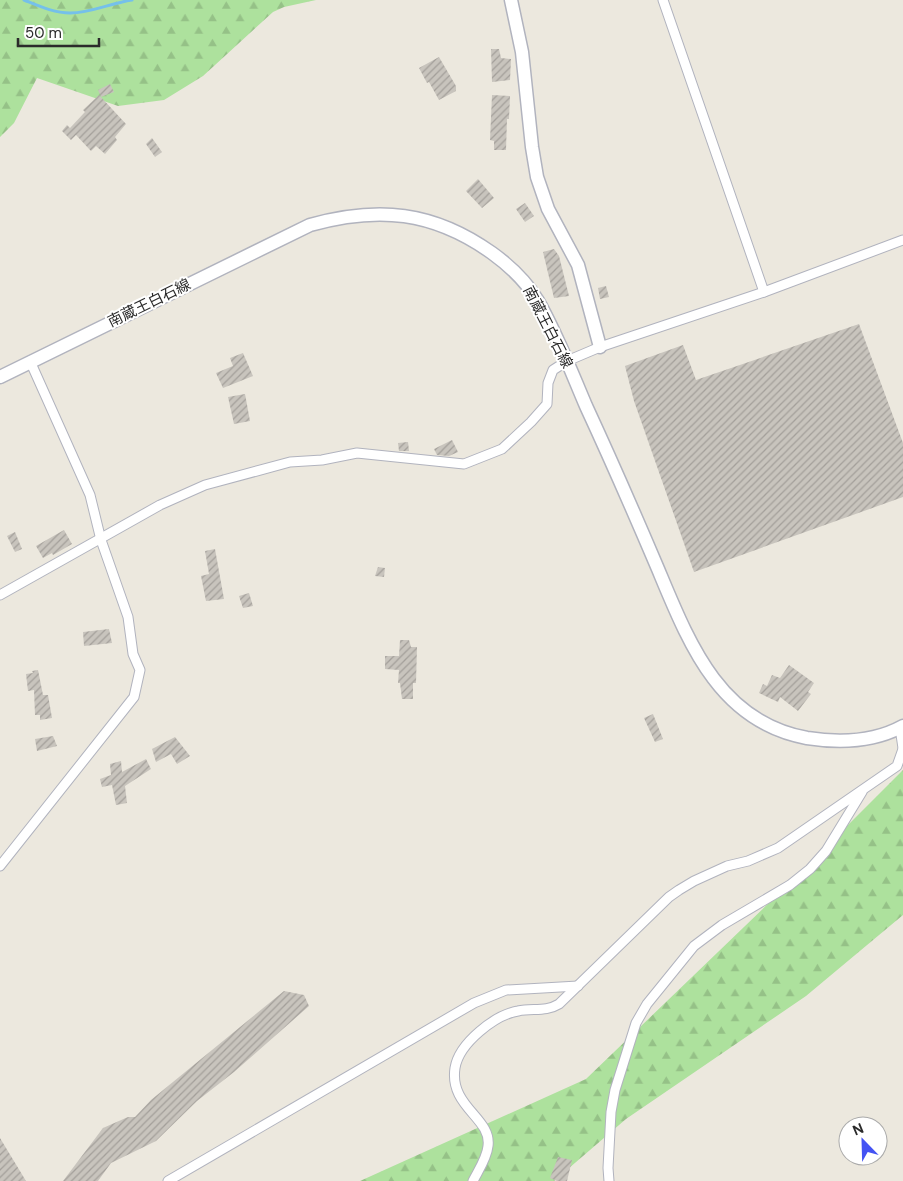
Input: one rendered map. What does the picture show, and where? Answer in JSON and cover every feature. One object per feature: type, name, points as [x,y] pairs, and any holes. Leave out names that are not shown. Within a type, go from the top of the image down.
[{"type":"main road","points":[[515,1],[532,147],[538,176],[548,209],[578,265],[600,348]]},
{"type":"main road","name":"南蔵王白石線","points":[[0,376],[310,225],[347,216],[386,214],[414,217],[448,227],[476,242],[507,264],[524,280],[538,301],[682,624],[700,660],[724,693],[748,713],[764,723],[800,736],[833,741],[857,740],[883,735],[901,727]]},
{"type":"street","points":[[663,0],[764,292]]},
{"type":"street","points":[[0,596],[160,505],[205,485],[290,462],[322,460],[357,453],[464,464],[502,450],[547,404],[548,383],[553,370],[566,361],[764,292],[903,240]]},
{"type":"street","points":[[0,866],[134,697],[140,670],[133,654],[128,617],[101,540],[90,495],[30,361]]},
{"type":"street","points":[[473,1181],[487,1151],[488,1138],[484,1128],[464,1104],[457,1089],[455,1067],[462,1051],[477,1034],[501,1017],[515,1012],[547,1010],[555,1006],[656,910],[680,890],[694,881],[727,866],[748,861],[778,848],[836,806],[864,790],[897,766],[903,749],[901,727]]},
{"type":"street","points":[[609,1181],[611,1112],[615,1090],[636,1023],[646,1004],[694,946],[722,925],[790,886],[810,869],[826,851],[864,790]]},
{"type":"street","points":[[168,1181],[494,993],[530,988],[578,986]]},
{"type":"green space","points":[[0,0],[316,0],[284,7],[273,12],[203,76],[164,100],[118,106],[37,78],[14,123],[0,137]]},
{"type":"green space","points":[[903,770],[903,915],[806,996],[626,1119],[554,1181],[360,1181],[586,1079],[799,874]]},
{"type":"building","points":[[491,49],[499,49],[501,58],[511,59],[510,80],[492,82]]},
{"type":"building","points":[[439,57],[456,86],[456,91],[439,100],[419,68]]},
{"type":"building","points":[[110,84],[114,92],[101,97],[98,90]]},
{"type":"building","points":[[99,95],[126,124],[115,137],[117,140],[105,154],[96,146],[91,151],[76,135],[71,140],[62,131],[67,125],[70,128],[85,112],[83,110]]},
{"type":"building","points":[[492,95],[510,96],[506,150],[494,150],[494,141],[490,140]]},
{"type":"building","points":[[152,138],[162,152],[155,157],[146,144]]},
{"type":"building","points":[[478,179],[494,198],[482,208],[466,191]]},
{"type":"building","points":[[525,203],[534,216],[525,222],[516,209]]},
{"type":"building","points":[[554,249],[559,256],[569,296],[554,298],[543,252]]},
{"type":"building","points":[[606,286],[609,297],[600,299],[598,288]]},
{"type":"building","points":[[859,324],[903,443],[903,497],[694,572],[634,401],[625,366],[683,345],[696,380]]},
{"type":"building","points":[[243,353],[253,376],[223,388],[216,373],[233,366],[230,358]]},
{"type":"building","points":[[245,394],[250,421],[234,424],[228,397]]},
{"type":"building","points":[[452,440],[458,452],[449,456],[437,455],[434,449]]},
{"type":"building","points":[[408,442],[409,451],[399,451],[398,443]]},
{"type":"building","points":[[64,530],[72,544],[53,555],[52,553],[43,558],[36,546]]},
{"type":"building","points":[[15,532],[22,549],[15,552],[7,536]]},
{"type":"building","points":[[215,549],[224,599],[206,601],[201,576],[209,574],[205,551]]},
{"type":"building","points":[[378,567],[385,568],[384,577],[375,576]]},
{"type":"building","points":[[249,593],[253,606],[243,608],[239,596]]},
{"type":"building","points":[[109,629],[112,643],[84,646],[83,632]]},
{"type":"building","points":[[400,640],[409,640],[411,647],[417,647],[416,683],[413,683],[413,699],[402,699],[400,683],[398,683],[399,670],[385,669],[385,656],[399,656]]},
{"type":"building","points":[[789,665],[814,683],[808,692],[811,694],[798,711],[780,697],[778,702],[759,693],[763,684],[767,686],[772,675],[780,678]]},
{"type":"building","points":[[38,670],[43,695],[48,695],[52,718],[40,720],[40,715],[35,715],[34,690],[28,691],[26,674]]},
{"type":"building","points":[[653,714],[663,739],[655,742],[644,718]]},
{"type":"building","points":[[53,736],[57,746],[37,751],[35,739]]},
{"type":"building","points":[[175,737],[190,756],[177,764],[171,754],[156,762],[152,749]]},
{"type":"building","points":[[146,759],[151,769],[125,786],[127,803],[116,805],[112,785],[102,787],[100,779],[111,775],[110,764],[121,761],[122,772]]},
{"type":"building","points":[[284,991],[304,995],[309,1006],[234,1072],[197,1101],[156,1141],[111,1163],[98,1181],[63,1181],[103,1128],[128,1117],[135,1117],[151,1100]]},
{"type":"building","points":[[0,1138],[26,1181],[0,1181]]},
{"type":"building","points":[[558,1157],[572,1160],[567,1181],[557,1181],[550,1178]]},
{"type":"waterway","points":[[24,0],[64,13],[86,11],[132,0]]}]
